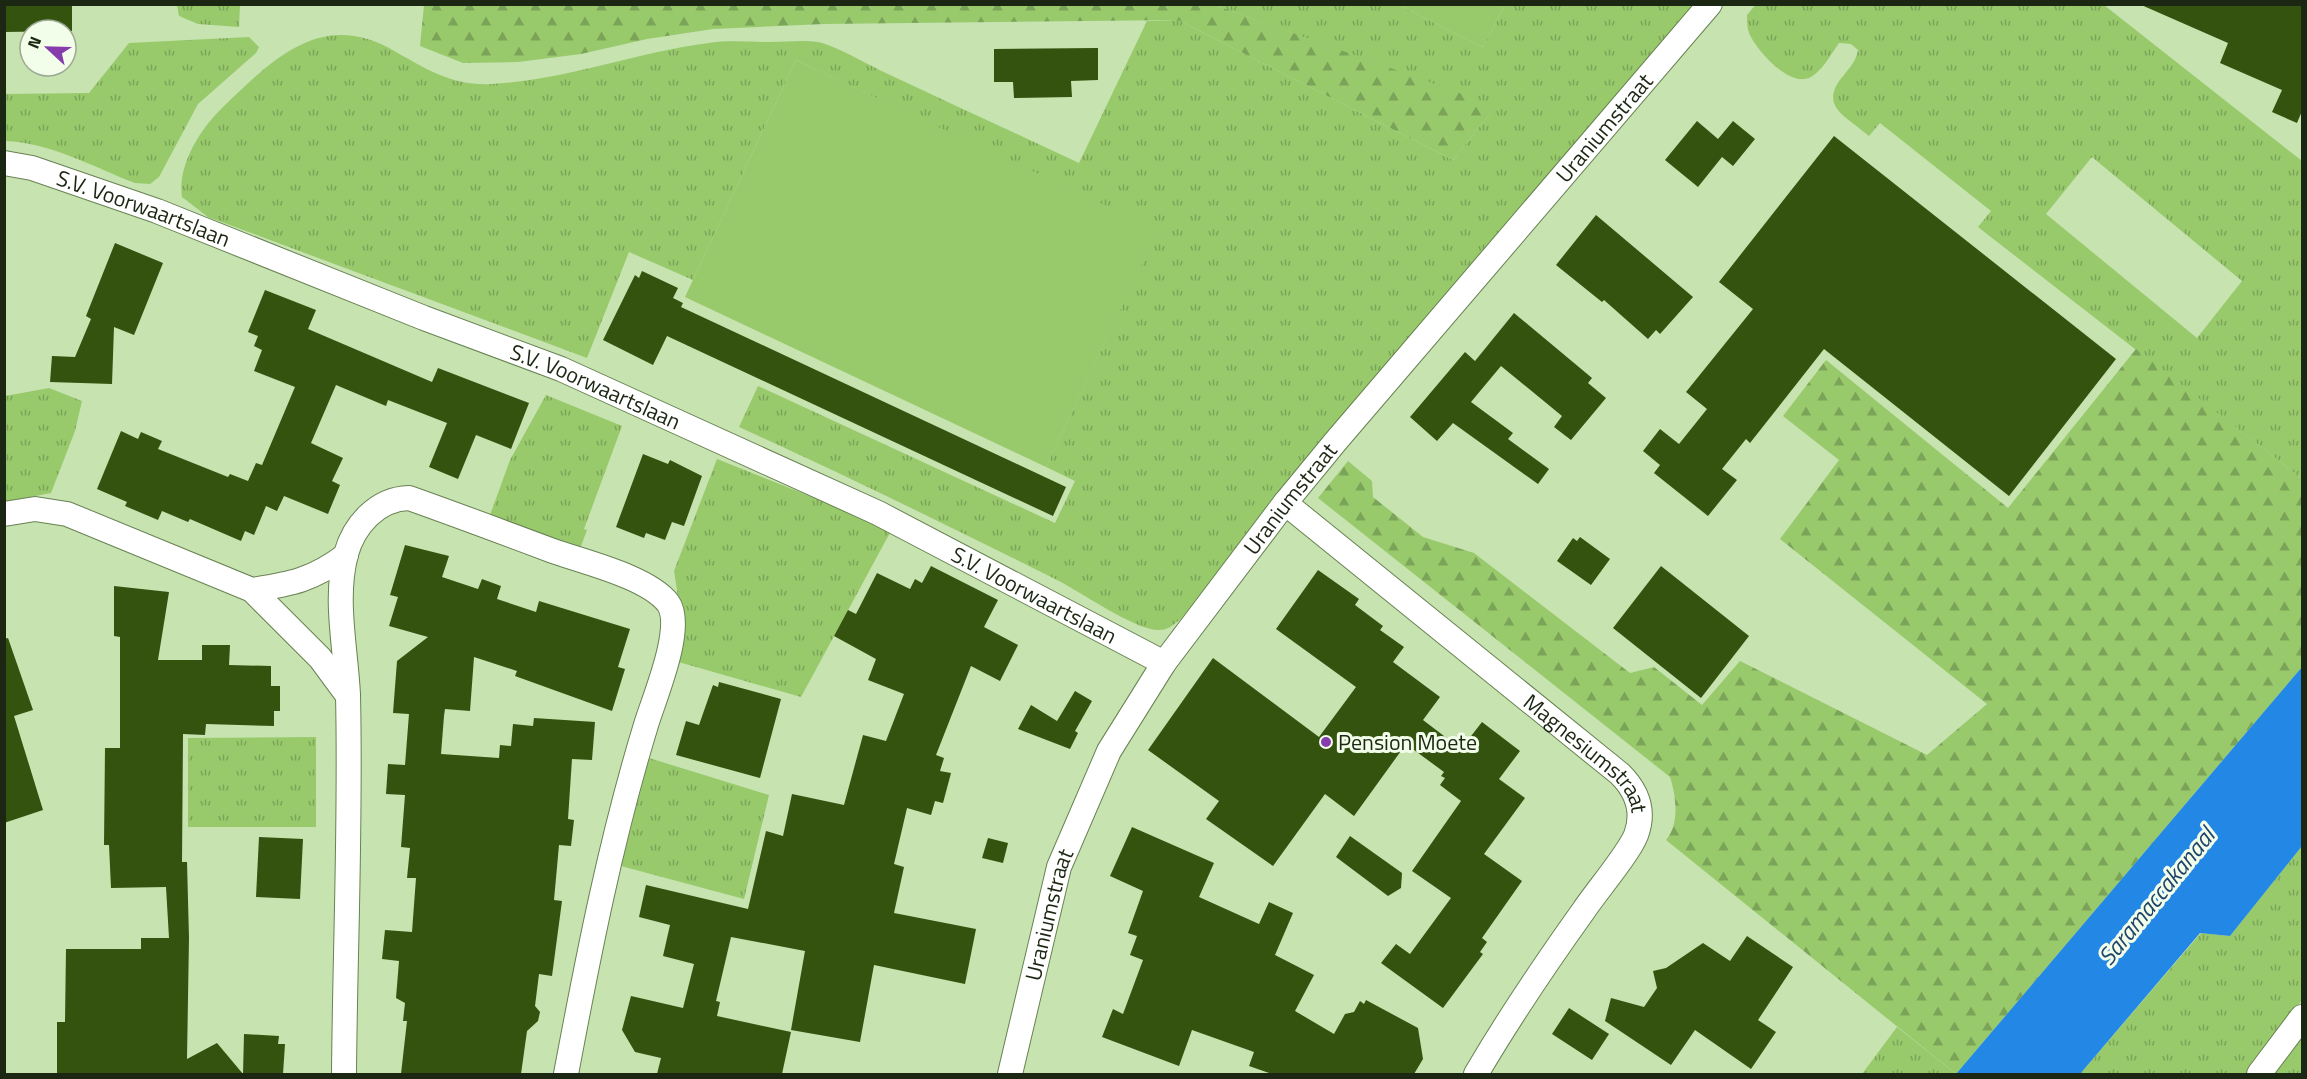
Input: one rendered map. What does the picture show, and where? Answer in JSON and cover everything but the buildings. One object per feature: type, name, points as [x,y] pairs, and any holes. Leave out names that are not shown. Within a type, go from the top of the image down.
[{"type":"street","name":"Uraniumstraat","points":[[1010,1074],[1059,867],[1109,751],[1164,663],[1285,503],[1710,4]]},
{"type":"street","name":"S.V. Voorwaartslaan","points":[[4,163],[32,168],[157,211],[403,310],[561,369],[878,513],[1164,663]]},
{"type":"street","points":[[344,1074],[348,696],[342,586],[346,555],[352,537],[378,506],[397,498],[409,498],[623,576],[659,594],[669,605],[674,626],[673,635],[640,744],[610,861],[566,1074]]},
{"type":"street","name":"Magnesiumstraat","points":[[1285,503],[1620,774],[1633,787],[1638,799],[1640,817],[1636,837],[1566,935],[1476,1074]]},
{"type":"street","points":[[4,514],[35,508],[67,514],[252,590],[320,658],[348,696]]},
{"type":"street","points":[[252,590],[297,583],[324,572],[346,555]]},
{"type":"street","points":[[2259,1074],[2302,1017]]},
{"type":"green space","points":[[1756,4],[2104,5],[2302,161],[2302,479],[1978,227],[1991,211],[1880,123],[1869,136],[1844,116],[1834,103],[1833,95],[1836,86],[1856,57],[1858,50],[1851,44],[1839,43],[1822,67],[1809,78],[1792,77],[1774,65],[1758,48],[1747,27],[1747,15]],"holes":[[[2092,157],[2242,281],[2197,338],[2046,214]]]},
{"type":"green space","points":[[177,5],[240,5],[239,27],[198,24],[179,16]]},
{"type":"green space","points":[[424,5],[1215,5],[1496,106],[1453,160],[1178,20],[824,24],[713,29],[647,39],[581,54],[518,62],[463,63],[420,46]]},
{"type":"green space","points":[[1215,5],[1399,5],[1483,47],[1505,5],[1700,5],[1267,508],[1181,619],[1164,630],[1135,624],[1019,561],[739,427],[758,386],[1055,523],[1075,481],[1046,467],[1157,231],[796,60],[693,280],[629,252],[587,358],[208,217],[182,197],[183,172],[192,148],[207,125],[223,107],[281,56],[323,37],[345,35],[370,40],[441,76],[478,84],[547,77],[709,43],[818,42],[843,51],[1079,163],[1147,21],[1178,20],[1453,160],[1495,107]]},
{"type":"green space","points":[[1399,5],[1505,5],[1483,47]]},
{"type":"green space","points":[[249,37],[259,47],[256,53],[198,104],[159,177],[150,184],[135,183],[71,156],[38,146],[5,141],[5,94],[89,93],[129,43]]},
{"type":"green space","points":[[796,60],[1158,230],[1046,467],[685,297]]},
{"type":"green space","points":[[2136,349],[2302,479],[2302,667],[1956,1074],[1666,840],[1673,826],[1676,809],[1670,777],[1318,498],[1348,461],[1372,481],[1373,497],[1423,537],[1474,553],[1630,673],[1654,667],[1702,705],[1740,661],[1927,755],[1987,704],[1780,539],[1839,460],[1783,416],[1826,360],[2008,508]]},
{"type":"green space","points":[[49,388],[82,401],[75,431],[51,493],[5,502],[5,396]]},
{"type":"green space","points":[[546,395],[622,426],[584,529],[587,530],[580,549],[490,515],[510,460]]},
{"type":"green space","points":[[717,459],[892,529],[801,697],[675,661],[681,616],[674,571]]},
{"type":"green space","points":[[316,737],[316,827],[188,827],[188,738]]},
{"type":"green space","points":[[649,758],[769,795],[744,899],[621,866]]},
{"type":"green space","points":[[2302,846],[2302,1000],[2246,1074],[2080,1074],[2201,933],[2230,936]]},
{"type":"green space","points":[[1897,1027],[1956,1074],[1862,1074]]},
{"type":"green space","points":[[2302,1034],[2302,1074],[2272,1074]]},
{"type":"water","name":"Saramaccakanaal","points":[[2302,667],[2302,846],[2230,936],[2200,933],[2080,1074],[1956,1074]]},
{"type":"place","name":"Pension Moete","points":[[1326,742]]}]
